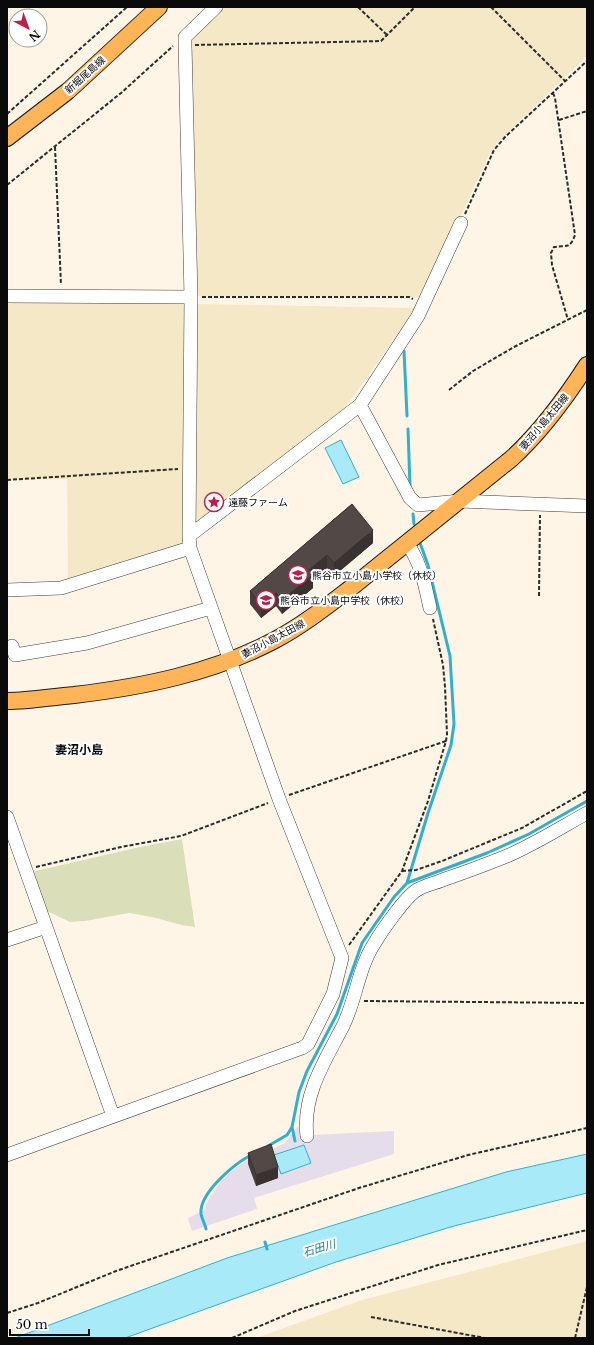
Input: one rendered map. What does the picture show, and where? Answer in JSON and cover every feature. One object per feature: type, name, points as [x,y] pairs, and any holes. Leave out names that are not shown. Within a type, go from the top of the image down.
[{"type":"main road","name":"新堀尾島線","points":[[7,138],[68,91],[159,7]]},
{"type":"main road","name":"妻沼小島太田線","points":[[7,701],[37,699],[106,690],[205,669],[230,661],[299,626],[326,607],[511,459],[536,435],[569,393],[587,365]]},
{"type":"street","points":[[7,1155],[302,1048],[308,1044],[333,994],[342,958],[279,799],[189,542],[191,297],[185,37],[216,7]]},
{"type":"street","points":[[7,590],[61,588],[189,542],[360,405],[418,316],[461,223]]},
{"type":"street","points":[[7,296],[191,297]]},
{"type":"street","points":[[360,405],[410,498],[418,505],[460,501],[587,506]]},
{"type":"street","points":[[407,543],[421,570],[430,608]]},
{"type":"street","points":[[12,646],[15,655],[87,644],[211,608]]},
{"type":"street","points":[[307,1136],[307,1107],[311,1090],[325,1058],[344,1025],[365,961],[373,945],[407,898],[417,890],[529,846],[587,813]]},
{"type":"street","points":[[7,817],[113,1116]]},
{"type":"street","points":[[7,940],[46,927]]},
{"type":"path","points":[[7,114],[127,7]]},
{"type":"path","points":[[358,7],[387,35]]},
{"type":"path","points":[[7,185],[120,93],[174,45],[374,42],[381,40],[387,35],[415,7]]},
{"type":"path","points":[[491,7],[565,82]]},
{"type":"path","points":[[461,223],[494,150],[505,137],[587,61]]},
{"type":"path","points":[[553,93],[556,98],[575,235],[573,242],[568,246],[554,247],[551,252],[552,264],[568,320]]},
{"type":"path","points":[[559,120],[587,112]]},
{"type":"path","points":[[55,147],[61,296]]},
{"type":"path","points":[[191,297],[409,297],[424,304]]},
{"type":"path","points":[[449,390],[473,371],[514,346],[587,310]]},
{"type":"path","points":[[7,480],[189,469]]},
{"type":"path","points":[[539,596],[540,503]]},
{"type":"path","points":[[342,958],[347,947],[402,871],[428,800],[446,741],[446,702],[443,665],[430,608]]},
{"type":"path","points":[[25,869],[120,847],[180,836],[279,799],[446,741]]},
{"type":"path","points":[[402,871],[416,870],[442,861],[522,828],[587,791]]},
{"type":"path","points":[[353,1000],[587,1003]]},
{"type":"path","points":[[7,1313],[38,1303],[116,1271],[359,1188],[468,1155],[546,1136],[587,1128]]},
{"type":"path","points":[[232,1338],[295,1311],[438,1265],[587,1230]]},
{"type":"path","points":[[575,1338],[587,1287]]},
{"type":"path","points":[[371,1317],[485,1338]]},
{"type":"shaded area","points":[[222,7],[587,7],[587,56],[497,143],[489,155],[425,293],[420,297],[196,296],[190,51],[193,49],[192,43],[189,41]]},
{"type":"shaded area","points":[[7,301],[181,302],[184,305],[183,545],[68,581],[67,479],[7,480]]},
{"type":"shaded area","points":[[195,304],[416,308],[345,408],[193,526]]},
{"type":"shaded area","points":[[298,1126],[301,1137],[312,1135],[394,1131],[394,1154],[254,1198],[257,1209],[192,1231],[188,1218],[205,1210],[206,1204],[211,1196],[222,1181],[234,1169],[245,1162],[285,1143]]},
{"type":"shaded area","points":[[587,1241],[587,1338],[256,1338],[362,1300]]},
{"type":"green space","points":[[182,839],[195,927],[129,913],[85,921],[70,922],[45,910],[31,872],[140,847]]},
{"type":"water","points":[[341,440],[359,477],[343,484],[325,448]]},
{"type":"water","points":[[304,1145],[311,1163],[281,1174],[274,1155]]},
{"type":"water","name":"石田川","points":[[587,1154],[587,1193],[454,1226],[336,1262],[125,1338],[15,1338],[227,1258],[506,1172]]},
{"type":"building","points":[[352,504],[373,530],[334,563],[327,555],[309,570],[313,575],[282,600],[276,593],[261,605],[250,591]]},
{"type":"building","points":[[271,1144],[278,1167],[256,1175],[248,1153]]},
{"type":"waterway","points":[[404,351],[407,416]]},
{"type":"waterway","points":[[408,429],[410,486]]},
{"type":"waterway","points":[[413,514],[414,524]]},
{"type":"waterway","points":[[407,883],[428,813],[451,745],[454,724],[450,656],[428,565],[420,543]]},
{"type":"waterway","points":[[268,1146],[287,1135],[292,1127],[299,1092],[307,1071],[337,1014],[362,943],[394,897],[407,883],[487,853],[529,834],[587,801]]},
{"type":"waterway","points":[[292,1127],[295,1141]]},
{"type":"waterway","points":[[206,1229],[201,1214],[202,1206],[211,1188],[227,1172],[251,1155]]},
{"type":"waterway","points":[[265,1242],[267,1249]]},
{"type":"place","name":"遠藤ファーム","points":[[214,502]]},
{"type":"place","name":"熊谷市立小島小学校（休校）","points":[[298,575]]},
{"type":"place","name":"熊谷市立小島中学校（休校）","points":[[266,600]]},
{"type":"district","name":"妻沼小島","points":[[79,749]]}]
